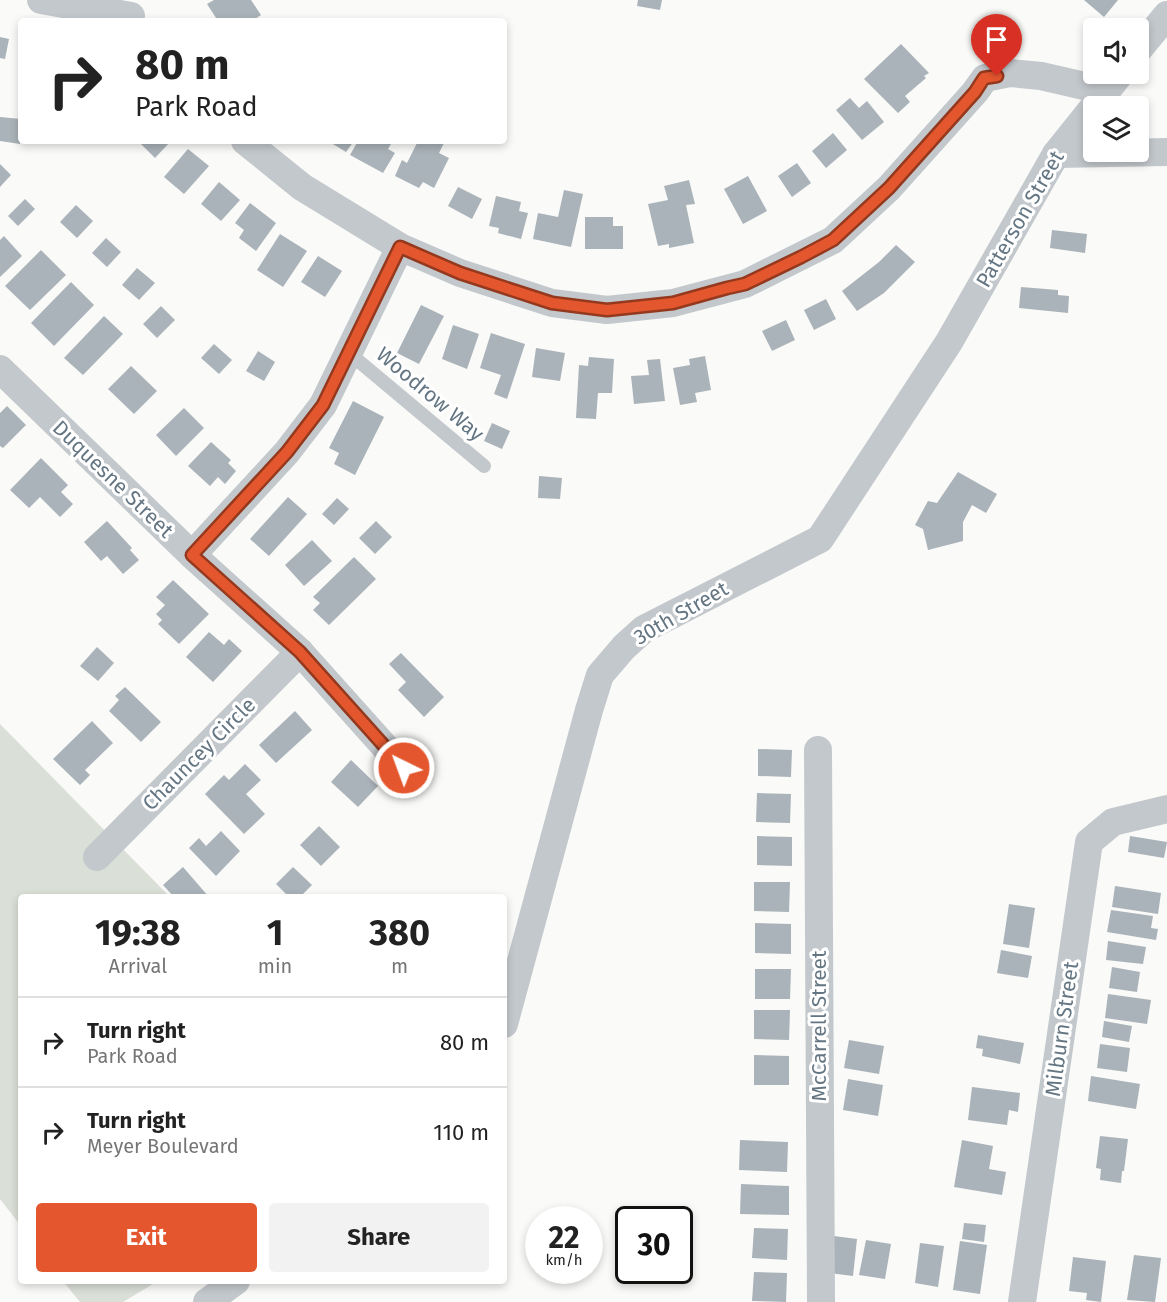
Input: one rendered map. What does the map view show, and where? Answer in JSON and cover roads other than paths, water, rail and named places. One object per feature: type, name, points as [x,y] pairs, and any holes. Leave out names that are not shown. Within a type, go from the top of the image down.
[{"type":"street","points":[[41,0],[131,12]]},
{"type":"street","points":[[1149,37],[1167,15]]},
{"type":"street","points":[[249,144],[302,187],[400,247],[460,273],[552,303],[607,310],[673,303],[745,284],[833,240],[889,188],[975,92],[984,78],[1010,73],[1083,80]]},
{"type":"street","name":"Patterson Street","points":[[949,342],[1056,154],[1111,84]]},
{"type":"street","points":[[1056,154],[1167,152]]},
{"type":"street","points":[[192,555],[287,452],[323,405],[400,247]]},
{"type":"street","name":"30th Street","points":[[507,1013],[600,675],[624,647],[644,629],[820,539],[949,342]]},
{"type":"street","name":"Duquesne Street","points":[[0,369],[192,555],[300,652],[404,768]]},
{"type":"street","name":"Chauncey Circle","points":[[97,856],[300,652]]},
{"type":"street","name":"McCarrell Street","points":[[818,750],[821,1302]]},
{"type":"street","name":"Milburn Street","points":[[1022,1302],[1089,842],[1113,822],[1167,809]]},
{"type":"street","points":[[207,1302],[232,1284]]},
{"type":"lane","name":"Woodrow Way","points":[[349,353],[484,466]]}]
